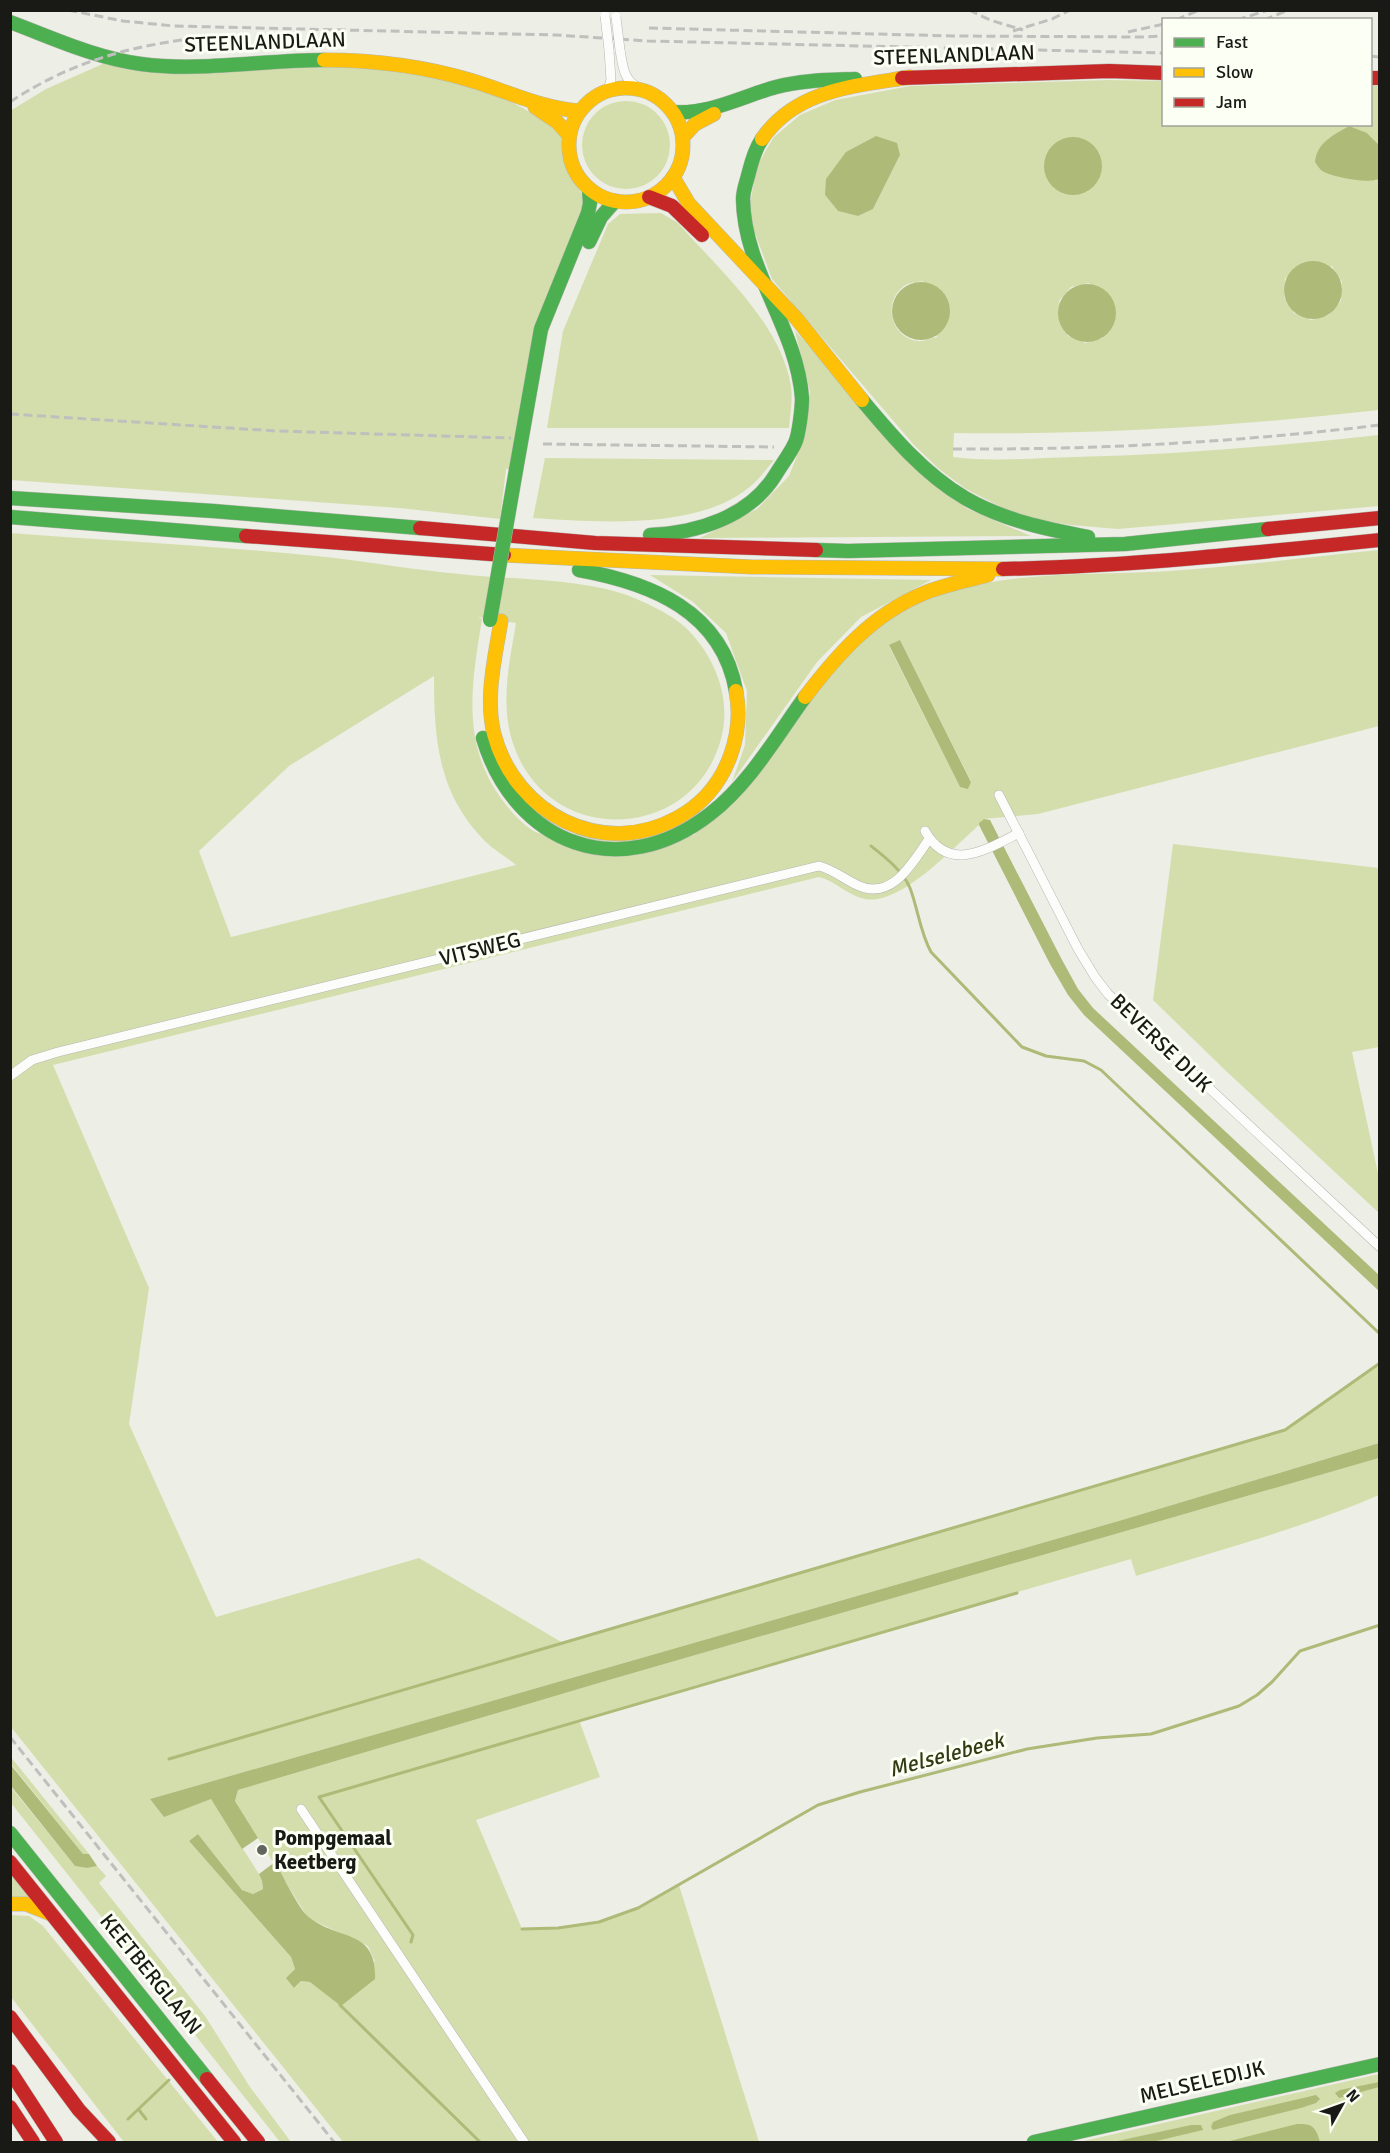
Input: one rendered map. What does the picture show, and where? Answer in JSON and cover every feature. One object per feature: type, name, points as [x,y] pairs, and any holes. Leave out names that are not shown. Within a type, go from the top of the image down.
[{"type":"main road","name":"STEENLANDLAAN","points":[[10,22],[111,57],[143,65],[187,66],[348,59],[404,65],[447,74],[484,84],[523,100],[561,110],[579,111]]},
{"type":"main road","name":"STEENLANDLAAN","points":[[673,112],[696,112],[777,87],[807,81],[1110,71],[1162,73]]},
{"type":"main road","points":[[777,319],[743,227],[741,203],[743,184],[758,145],[767,132],[795,107],[812,98],[833,91],[910,77]]},
{"type":"main road","points":[[628,87],[639,88],[654,95],[673,112],[683,137],[681,158],[674,177],[658,192],[632,202],[615,201],[597,194],[580,180],[570,159],[569,135],[579,111],[597,94],[628,87]]},
{"type":"main road","name":"STEENLANDLAAN","points":[[683,137],[695,124],[748,97]]},
{"type":"main road","name":"STEENLANDLAAN","points":[[523,100],[553,118],[569,135]]},
{"type":"main road","points":[[674,177],[689,204],[764,283],[908,451],[933,476],[962,497],[1002,517],[1037,528],[1125,544]]},
{"type":"main road","points":[[589,189],[588,213],[541,329],[522,471],[496,620],[480,695],[481,724],[490,763],[505,790],[520,809],[561,838],[594,849],[624,850],[661,842],[691,829],[716,811],[759,761],[827,669],[850,643],[897,607],[923,594],[989,574],[1039,568]]},
{"type":"main road","points":[[486,535],[662,535],[709,524],[751,503],[766,490],[790,458],[798,438],[803,393],[799,372],[787,336],[764,302],[676,209],[664,201],[649,197]]},
{"type":"main road","points":[[522,471],[552,332],[595,228],[615,201]]},
{"type":"main road","points":[[10,498],[271,516],[595,543],[848,551],[1125,544],[1380,518]]},
{"type":"main road","points":[[10,518],[524,556],[711,566],[855,570],[1039,568],[1169,561],[1380,540]]},
{"type":"main road","points":[[327,542],[459,559],[608,574],[638,583],[681,605],[696,616],[712,634],[724,652],[734,676],[739,716],[736,742],[721,778],[701,802],[679,819],[635,834],[595,833],[570,825],[549,814],[530,799],[514,781],[501,757],[494,735],[491,685],[496,620]]},
{"type":"main road","name":"KEETBERGLAAN","points":[[10,1833],[258,2142]]},
{"type":"main road","name":"KEETBERGLAAN","points":[[10,1862],[234,2142]]},
{"type":"main road","points":[[10,1904],[16,1902],[32,1906],[53,1915]]},
{"type":"main road","points":[[10,2017],[79,2110],[110,2142]]},
{"type":"main road","name":"MELSELEDIJK","points":[[1034,2142],[1380,2064]]},
{"type":"main road","points":[[10,2071],[56,2142]]},
{"type":"main road","points":[[10,2107],[33,2142]]},
{"type":"street","points":[[605,13],[611,80],[608,90]]},
{"type":"street","points":[[616,14],[624,75],[639,88]]},
{"type":"street","name":"BEVERSE DIJK","points":[[999,795],[1078,949],[1108,994],[1380,1247]]},
{"type":"street","name":"VITSWEG","points":[[10,1076],[32,1060],[58,1052],[819,866],[831,869],[867,889],[879,890],[897,880],[908,868],[927,835],[952,854],[967,856],[1019,833]]},
{"type":"street","points":[[301,1809],[524,2142]]},
{"type":"shaded area","points":[[105,63],[337,66],[402,70],[461,83],[490,93],[517,105],[562,137],[565,165],[582,194],[584,203],[510,469],[506,469],[500,519],[399,508],[11,480],[10,111],[46,89]]},
{"type":"shaded area","points":[[1109,80],[1162,81],[1162,126],[1372,126],[1372,86],[1379,86],[1379,145],[1367,133],[1375,181],[1379,179],[1379,410],[1273,421],[1167,428],[1061,433],[954,433],[953,457],[1013,459],[1150,454],[1379,435],[1379,506],[1118,529],[1039,520],[1005,509],[966,489],[939,469],[914,445],[772,279],[752,225],[750,203],[757,167],[774,137],[800,115],[835,100],[910,86]],"holes":[[[900,155],[873,209],[858,216],[838,211],[825,195]],[[1332,266],[1342,282],[1341,301],[1329,315],[1311,320],[1294,313],[1284,297],[1285,278]],[[923,281],[937,337],[920,341],[901,333],[896,326],[892,310],[893,301],[904,286]],[[1089,283],[1103,338],[1085,343],[1068,336],[1059,301],[1071,287]]]},
{"type":"shaded area","points":[[626,101],[643,104],[657,114],[667,128],[670,145],[667,162],[657,176],[643,186],[626,189],[609,186],[595,176],[585,162],[582,145],[585,128],[595,114],[609,104]]},
{"type":"shaded area","points":[[1349,126],[1367,133],[1379,145],[1379,179],[1359,180],[1332,175],[1321,170],[1315,162],[1316,155],[1323,144]]},
{"type":"shaded area","points":[[876,136],[897,143],[900,155],[873,209],[858,216],[838,211],[825,195],[826,179],[846,152]]},
{"type":"shaded area","points":[[1067,137],[1079,137],[1094,145],[1102,160],[1102,172],[1094,187],[1079,195],[1067,195],[1052,187],[1044,172],[1044,160],[1052,145]]},
{"type":"shaded area","points":[[661,213],[678,223],[729,278],[762,320],[775,341],[785,364],[791,387],[789,428],[547,428],[563,331],[608,224],[620,214]]},
{"type":"shaded area","points":[[1307,261],[1319,261],[1334,269],[1342,284],[1342,296],[1334,311],[1319,319],[1307,319],[1292,311],[1284,296],[1284,284],[1292,269]]},
{"type":"shaded area","points":[[915,282],[927,282],[942,290],[950,305],[950,317],[942,332],[927,340],[915,340],[900,332],[892,317],[892,305],[900,290]]},
{"type":"shaded area","points":[[1081,284],[1093,284],[1108,292],[1116,307],[1116,319],[1108,334],[1093,342],[1081,342],[1066,334],[1058,319],[1058,307],[1066,292]]},
{"type":"shaded area","points":[[795,331],[966,508],[1031,536],[700,538],[757,509],[789,476],[806,433],[810,392]]},
{"type":"shaded area","points":[[545,458],[774,460],[753,484],[732,499],[706,510],[648,520],[587,521],[533,518]]},
{"type":"shaded area","points":[[10,533],[287,553],[480,576],[572,583],[615,591],[661,611],[686,628],[713,665],[722,694],[724,724],[721,739],[706,773],[682,798],[653,813],[621,819],[589,816],[559,803],[533,781],[515,749],[507,718],[507,686],[516,623],[478,617],[482,619],[475,669],[473,716],[482,762],[492,784],[517,817],[534,831],[551,835],[694,835],[855,648],[898,615],[917,604],[956,590],[986,583],[1047,576],[1196,569],[1379,550],[1379,726],[1038,814],[984,819],[910,885],[879,899],[859,897],[819,877],[53,1065],[149,1288],[129,1424],[216,1617],[419,1558],[563,1643],[1285,1430],[1379,1363],[1379,1443],[1122,1520],[150,1799],[164,1816],[211,1799],[259,1874],[263,1889],[253,1894],[242,1890],[198,1834],[189,1841],[291,1957],[295,1969],[287,1978],[295,1988],[301,1981],[310,1982],[375,1962],[368,1946],[308,1918],[235,1801],[238,1790],[609,1680],[1379,1458],[1379,1495],[1289,1529],[1136,1576],[1131,1559],[579,1720],[600,1777],[476,1820],[522,1929],[566,1926],[610,1919],[638,1909],[679,1885],[759,2142],[343,2142],[11,1727]],"holes":[[[900,640],[971,781],[968,788],[960,787],[889,646]],[[434,676],[435,722],[442,766],[449,786],[458,806],[471,825],[490,846],[516,865],[231,937],[199,851],[289,766]]]},
{"type":"shaded area","points":[[650,575],[931,580],[861,617],[817,662],[732,782],[745,745],[747,691],[726,633],[693,602]]},
{"type":"shaded area","points":[[900,640],[971,782],[968,789],[960,787],[889,645]]},
{"type":"shaded area","points":[[984,819],[990,820],[1061,958],[1078,989],[1093,1008],[1379,1275],[1379,1291],[1084,1015],[1068,995],[1050,964],[979,825]]},
{"type":"shaded area","points":[[1173,844],[1379,868],[1379,1047],[1352,1052],[1379,1178],[1379,1213],[1153,1000]]},
{"type":"shaded area","points":[[1379,1443],[1379,1458],[609,1680],[238,1790],[235,1801],[258,1838],[242,1849],[211,1799],[164,1817],[150,1799],[1122,1520]]},
{"type":"shaded area","points":[[10,1756],[89,1854],[83,1854],[11,1764]]},
{"type":"shaded area","points":[[10,1764],[83,1854],[89,1854],[97,1866],[87,1868],[75,1866],[11,1786]]},
{"type":"shaded area","points":[[10,1786],[75,1866],[87,1868],[97,1866],[106,1876],[99,1883],[205,2016],[250,2087],[291,2142],[280,2142],[11,1803]]},
{"type":"shaded area","points":[[198,1834],[242,1890],[253,1894],[263,1889],[259,1874],[275,1862],[296,1901],[310,1918],[321,1925],[354,1938],[370,1952],[374,1963],[375,1979],[341,2006],[310,1982],[301,1981],[294,1988],[286,1978],[295,1969],[291,1957],[189,1841]]},
{"type":"shaded area","points":[[12,1876],[33,1902],[11,1900]]},
{"type":"shaded area","points":[[11,1915],[29,1916],[43,1926],[218,2142],[124,2142],[11,1997]]},
{"type":"shaded area","points":[[1379,2074],[1379,2142],[1079,2142]]},
{"type":"shaded area","points":[[1379,2082],[1379,2087],[1339,2098],[1335,2093],[1340,2090]]},
{"type":"shaded area","points":[[1316,2095],[1320,2099],[1316,2103],[1301,2108],[1213,2130],[1211,2127],[1213,2122],[1230,2115]]},
{"type":"shaded area","points":[[1297,2124],[1307,2124],[1313,2127],[1320,2142],[1226,2142]]},
{"type":"shaded area","points":[[1191,2125],[1201,2125],[1203,2130],[1152,2142],[1113,2142]]},
{"type":"waterway","points":[[871,846],[893,865],[907,882],[931,952],[1022,1047],[1046,1056],[1084,1061],[1101,1070],[1380,1334]]},
{"type":"waterway","points":[[169,1759],[1285,1430],[1380,1363]]},
{"type":"waterway","points":[[411,1942],[413,1935],[319,1797],[1017,1593]]},
{"type":"waterway","name":"Melselebeek","points":[[522,1929],[558,1928],[599,1922],[638,1908],[818,1805],[1027,1749],[1097,1738],[1151,1734],[1239,1706],[1272,1682],[1300,1651],[1380,1625]]},
{"type":"waterway","points":[[340,2005],[480,2142]]},
{"type":"waterway","name":"Melselebeek","points":[[128,2119],[169,2080]]},
{"type":"waterway","points":[[139,2110],[146,2119]]},
{"type":"railway","points":[[68,10],[123,21],[174,26],[556,35],[648,41],[1162,53]]},
{"type":"railway","points":[[969,10],[990,20],[1023,30]]},
{"type":"railway","points":[[1013,31],[1052,19],[1070,10]]},
{"type":"railway","points":[[1181,18],[1199,10]]},
{"type":"railway","points":[[1243,18],[1268,10]]},
{"type":"railway","points":[[1269,18],[1288,10]]},
{"type":"railway","points":[[1128,32],[1162,24]]},
{"type":"railway","points":[[649,28],[953,36],[1162,36]]},
{"type":"railway","points":[[10,102],[35,87],[86,63],[138,48],[223,35]]},
{"type":"railway","points":[[1372,56],[1380,57]]},
{"type":"railway","points":[[10,414],[276,431],[511,438]]},
{"type":"railway","points":[[953,449],[1167,444],[1380,425]]},
{"type":"railway","points":[[543,444],[774,447]]},
{"type":"railway","points":[[10,1737],[334,2142]]},
{"type":"traffic: fast","points":[[10,22],[91,52],[141,64],[186,67],[324,60]]},
{"type":"traffic: fast","points":[[673,112],[713,108],[786,85],[855,79]]},
{"type":"traffic: fast","points":[[650,535],[686,531],[721,520],[737,512],[765,489],[796,439],[802,398],[798,372],[791,348],[752,251],[743,199],[754,155],[762,139]]},
{"type":"traffic: fast","points":[[516,470],[541,329],[588,213],[589,189]]},
{"type":"traffic: fast","points":[[589,242],[601,217],[615,201]]},
{"type":"traffic: fast","points":[[862,400],[922,466],[965,498],[1010,518],[1088,537]]},
{"type":"traffic: fast","points":[[490,620],[516,470]]},
{"type":"traffic: fast","points":[[10,498],[213,511],[420,528]]},
{"type":"traffic: fast","points":[[10,517],[246,536]]},
{"type":"traffic: fast","points":[[816,550],[1125,544],[1268,529]]},
{"type":"traffic: fast","points":[[579,570],[632,583],[679,605],[699,621],[716,640],[728,663],[736,691]]},
{"type":"traffic: fast","points":[[483,738],[498,775],[519,805],[545,828],[575,842],[607,849],[641,847],[676,835],[710,814],[724,802],[762,759],[805,697]]},
{"type":"traffic: fast","points":[[10,1833],[207,2079]]},
{"type":"traffic: fast","points":[[1034,2142],[1380,2064]]},
{"type":"traffic: slow","points":[[324,60],[362,61],[436,71],[538,103],[579,111]]},
{"type":"traffic: slow","points":[[762,139],[776,122],[792,109],[810,100],[848,87],[910,77]]},
{"type":"traffic: slow","points":[[626,88],[648,92],[667,104],[679,123],[683,145],[679,167],[667,186],[648,198],[626,202],[604,198],[585,186],[573,167],[569,145],[573,123],[585,104],[604,92],[626,88]]},
{"type":"traffic: slow","points":[[535,107],[557,122],[569,135]]},
{"type":"traffic: slow","points":[[683,137],[695,124],[714,114]]},
{"type":"traffic: slow","points":[[673,177],[689,204],[796,318],[862,400]]},
{"type":"traffic: slow","points":[[504,555],[752,567],[1003,569]]},
{"type":"traffic: slow","points":[[805,697],[843,651],[887,613],[930,591],[988,575]]},
{"type":"traffic: slow","points":[[501,621],[490,706],[494,734],[505,762],[521,787],[541,807],[565,821],[592,831],[620,833],[648,829],[677,818],[703,799],[722,774],[733,746],[738,715],[736,691]]},
{"type":"traffic: slow","points":[[10,1904],[26,1904],[51,1914]]},
{"type":"traffic: jam","points":[[902,78],[1109,71],[1162,73]]},
{"type":"traffic: jam","points":[[1372,78],[1380,78]]},
{"type":"traffic: jam","points":[[649,197],[672,206],[702,235]]},
{"type":"traffic: jam","points":[[1268,529],[1380,518]]},
{"type":"traffic: jam","points":[[420,528],[595,543],[816,550]]},
{"type":"traffic: jam","points":[[246,536],[504,555]]},
{"type":"traffic: jam","points":[[1003,569],[1144,562],[1380,540]]},
{"type":"traffic: jam","points":[[10,1862],[234,2142]]},
{"type":"traffic: jam","points":[[10,2017],[79,2110],[109,2142]]},
{"type":"traffic: jam","points":[[10,2071],[56,2142]]},
{"type":"traffic: jam","points":[[207,2079],[258,2142]]},
{"type":"traffic: jam","points":[[10,2107],[33,2142]]},
{"type":"place","name":"Pompgemaal Keetberg","points":[[262,1850]]}]
